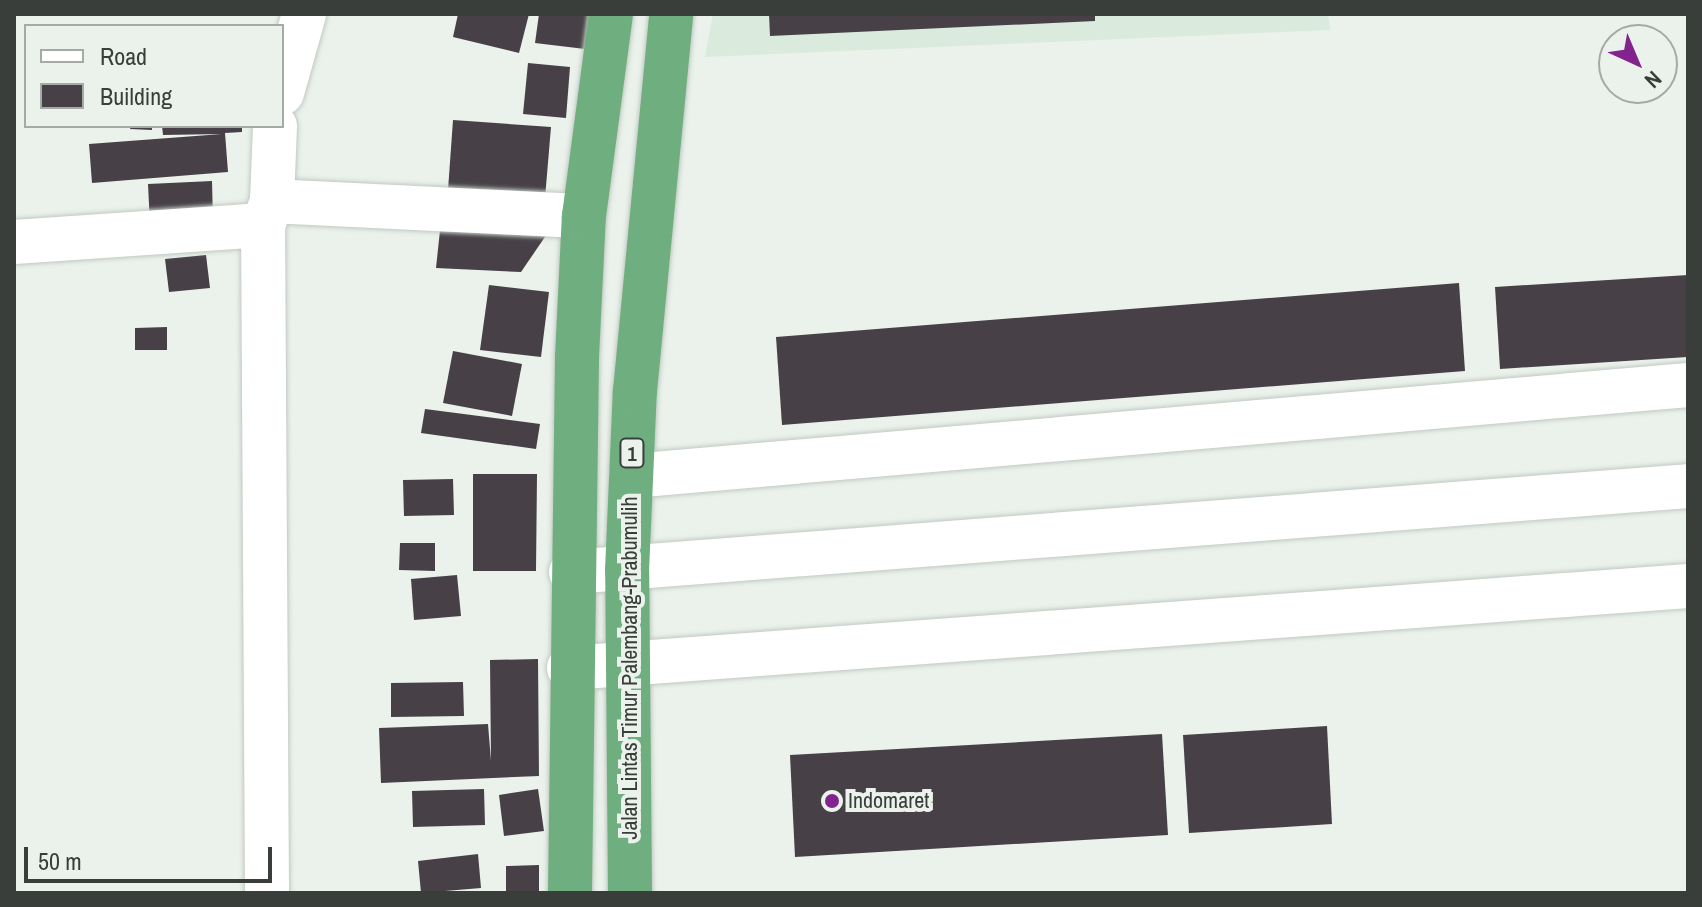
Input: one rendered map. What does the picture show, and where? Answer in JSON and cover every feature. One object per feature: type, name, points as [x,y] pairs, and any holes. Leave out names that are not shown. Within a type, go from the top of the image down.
[{"type":"highway","points":[[570,893],[569,668],[584,216],[611,14]]},
{"type":"highway","name":"Jalan Lintas Timur Palembang-Prabumulih","points":[[630,893],[626,663],[631,476],[660,70],[671,14]]},
{"type":"street","points":[[284,86],[304,14]]},
{"type":"street","points":[[267,893],[282,208],[275,128]]},
{"type":"street","points":[[14,242],[282,208],[418,205],[584,216]]},
{"type":"street","points":[[631,476],[1688,385]]},
{"type":"street","points":[[571,572],[627,571],[1688,486]]},
{"type":"street","points":[[569,668],[1688,586]]},
{"type":"shaded area","points":[[713,14],[1328,14],[1330,30],[705,57]]},
{"type":"building","points":[[458,14],[529,14],[519,53],[453,37]]},
{"type":"building","points":[[539,14],[589,14],[585,49],[535,43]]},
{"type":"building","points":[[769,14],[1095,14],[1095,21],[770,36]]},
{"type":"building","points":[[528,63],[570,67],[566,118],[523,114]]},
{"type":"building","points":[[453,120],[551,127],[544,210],[447,204]]},
{"type":"building","points":[[162,128],[242,128],[242,132],[225,133],[228,172],[92,183],[89,144],[222,134],[163,135]]},
{"type":"building","points":[[212,181],[213,222],[150,225],[148,184]]},
{"type":"building","points":[[441,221],[549,231],[521,272],[436,268]]},
{"type":"building","points":[[206,255],[210,288],[169,292],[165,259]]},
{"type":"building","points":[[1688,275],[1688,357],[1500,369],[1495,287]]},
{"type":"building","points":[[1459,283],[1465,371],[782,425],[776,337]]},
{"type":"building","points":[[489,285],[549,292],[541,357],[480,350]]},
{"type":"building","points":[[167,327],[167,350],[135,350],[135,328]]},
{"type":"building","points":[[453,351],[522,364],[512,416],[443,403]]},
{"type":"building","points":[[425,409],[540,424],[536,449],[421,433]]},
{"type":"building","points":[[473,474],[537,474],[536,571],[473,571]]},
{"type":"building","points":[[453,479],[454,515],[404,516],[403,480]]},
{"type":"building","points":[[400,543],[435,543],[435,571],[399,570]]},
{"type":"building","points":[[457,575],[461,616],[414,620],[411,579]]},
{"type":"building","points":[[538,659],[539,776],[381,783],[379,728],[488,724],[491,761],[490,660]]},
{"type":"building","points":[[463,682],[464,716],[391,717],[391,683]]},
{"type":"building","points":[[1327,726],[1332,824],[1189,833],[1183,735]]},
{"type":"building","points":[[1162,734],[1168,835],[795,857],[790,755]]},
{"type":"building","points":[[484,789],[485,825],[413,827],[412,791]]},
{"type":"building","points":[[538,789],[544,831],[504,836],[499,795]]},
{"type":"building","points":[[478,854],[481,888],[421,893],[418,861]]},
{"type":"building","points":[[539,865],[539,893],[506,893],[506,866]]},
{"type":"place","name":"Indomaret","points":[[832,801]]}]
